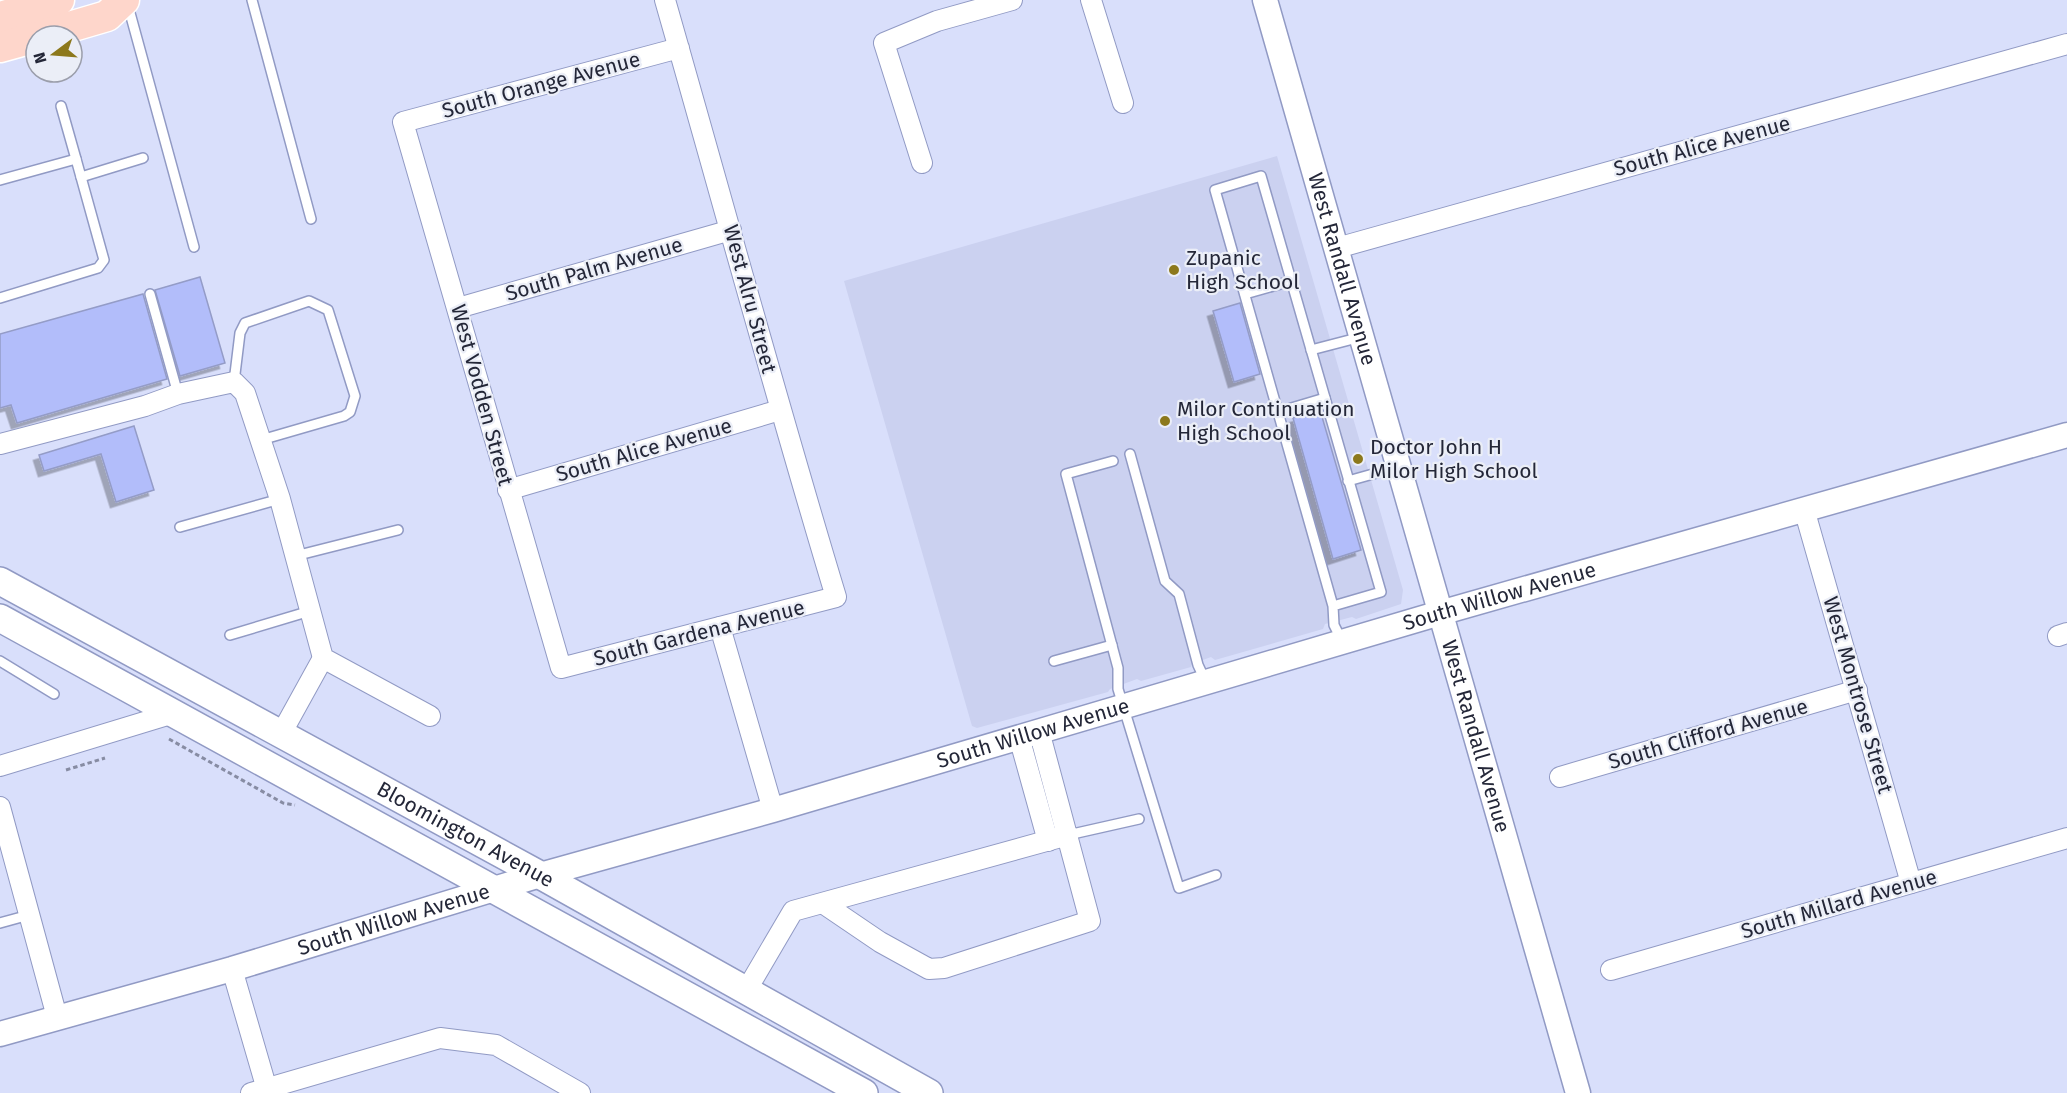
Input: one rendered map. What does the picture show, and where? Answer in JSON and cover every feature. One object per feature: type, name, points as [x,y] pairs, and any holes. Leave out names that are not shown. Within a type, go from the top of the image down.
[{"type":"main road","points":[[0,17],[59,0]]},
{"type":"main road","points":[[78,24],[106,16],[126,0]]},
{"type":"main road","points":[[0,47],[24,40]]},
{"type":"main road","name":"Bloomington Avenue","points":[[0,581],[540,876],[928,1093]]},
{"type":"main road","name":"Bloomington Avenue","points":[[0,618],[864,1093]]},
{"type":"street","name":"West Alru Street","points":[[665,0],[780,410],[836,597]]},
{"type":"street","points":[[922,163],[884,43],[937,21],[1012,0]]},
{"type":"street","points":[[1091,0],[1123,103]]},
{"type":"street","name":"West Randall Avenue","points":[[1265,0],[1578,1093]]},
{"type":"street","name":"South Alice Avenue","points":[[1336,248],[2067,44]]},
{"type":"street","name":"South Orange Avenue","points":[[403,122],[679,48]]},
{"type":"street","name":"West Vodden Street","points":[[403,122],[561,668]]},
{"type":"street","name":"South Palm Avenue","points":[[458,308],[731,230]]},
{"type":"street","points":[[0,444],[145,406],[178,394],[234,382],[245,393],[280,499],[323,658],[281,734]]},
{"type":"street","name":"South Alice Avenue","points":[[508,490],[780,410]]},
{"type":"street","name":"South Willow Avenue","points":[[0,1034],[232,969],[492,890],[773,810],[1440,613],[2067,435]]},
{"type":"street","name":"West Montrose Street","points":[[1804,509],[1911,882]]},
{"type":"street","name":"South Gardena Avenue","points":[[561,668],[836,597]]},
{"type":"street","points":[[720,627],[773,810]]},
{"type":"street","points":[[323,658],[430,716]]},
{"type":"street","name":"South Clifford Avenue","points":[[1560,777],[1857,690]]},
{"type":"street","points":[[0,766],[174,713]]},
{"type":"street","points":[[824,904],[880,942],[929,969],[944,968],[1090,921],[1068,835],[1029,734]]},
{"type":"street","points":[[1029,734],[1048,841]]},
{"type":"street","points":[[0,807],[57,1017]]},
{"type":"street","points":[[746,991],[793,911],[1068,835]]},
{"type":"street","name":"South Millard Avenue","points":[[1611,970],[2067,838]]},
{"type":"street","points":[[232,969],[262,1092],[440,1038],[496,1046],[568,1090]]},
{"type":"lane","points":[[126,0],[194,247]]},
{"type":"lane","points":[[252,0],[311,219]]},
{"type":"lane","points":[[0,298],[102,266],[104,260],[61,106]]},
{"type":"lane","points":[[81,177],[142,158]]},
{"type":"lane","points":[[0,180],[76,159]]},
{"type":"lane","points":[[1333,606],[1381,592],[1261,176],[1215,190],[1333,606],[1334,625],[1343,642]]},
{"type":"lane","points":[[1245,294],[1291,281]]},
{"type":"lane","points":[[150,294],[178,394]]},
{"type":"lane","points":[[234,382],[240,333],[244,322],[309,301],[328,310],[355,396],[350,412],[344,416],[261,440]]},
{"type":"lane","points":[[1311,350],[1361,337]]},
{"type":"lane","points":[[1278,412],[1324,398]]},
{"type":"lane","points":[[1130,454],[1165,581],[1179,594],[1198,665],[1207,682]]},
{"type":"lane","points":[[1113,461],[1066,474],[1118,668],[1118,689],[1179,888],[1216,875]]},
{"type":"lane","points":[[1348,481],[1398,467]]},
{"type":"lane","points":[[180,527],[280,499]]},
{"type":"lane","points":[[295,556],[398,530]]},
{"type":"lane","points":[[230,635],[310,611]]},
{"type":"lane","points":[[1054,661],[1112,645]]},
{"type":"lane","points":[[0,661],[54,694]]},
{"type":"lane","points":[[1068,835],[1139,819]]},
{"type":"lane","points":[[0,923],[29,915]]},
{"type":"path","points":[[66,770],[105,758]]},
{"type":"shaded area","points":[[1277,156],[1403,590],[1401,604],[1356,619],[1352,617],[1325,624],[1323,629],[1215,660],[1211,657],[1192,664],[1191,667],[1141,681],[1137,679],[1110,689],[1108,692],[977,728],[972,726],[844,281]]},
{"type":"building","points":[[200,277],[225,363],[180,376],[155,290]]},
{"type":"building","points":[[143,294],[167,379],[17,423],[11,405],[0,408],[0,334]]},
{"type":"building","points":[[1240,303],[1260,374],[1234,382],[1213,311]]},
{"type":"building","points":[[1320,410],[1361,550],[1333,559],[1293,418]]},
{"type":"building","points":[[134,426],[154,490],[116,502],[101,454],[44,471],[39,455]]},
{"type":"place","name":"Zupanic High School","points":[[1174,270]]},
{"type":"place","name":"Milor Continuation High School","points":[[1165,421]]},
{"type":"place","name":"Doctor John H Milor High School","points":[[1358,459]]}]
